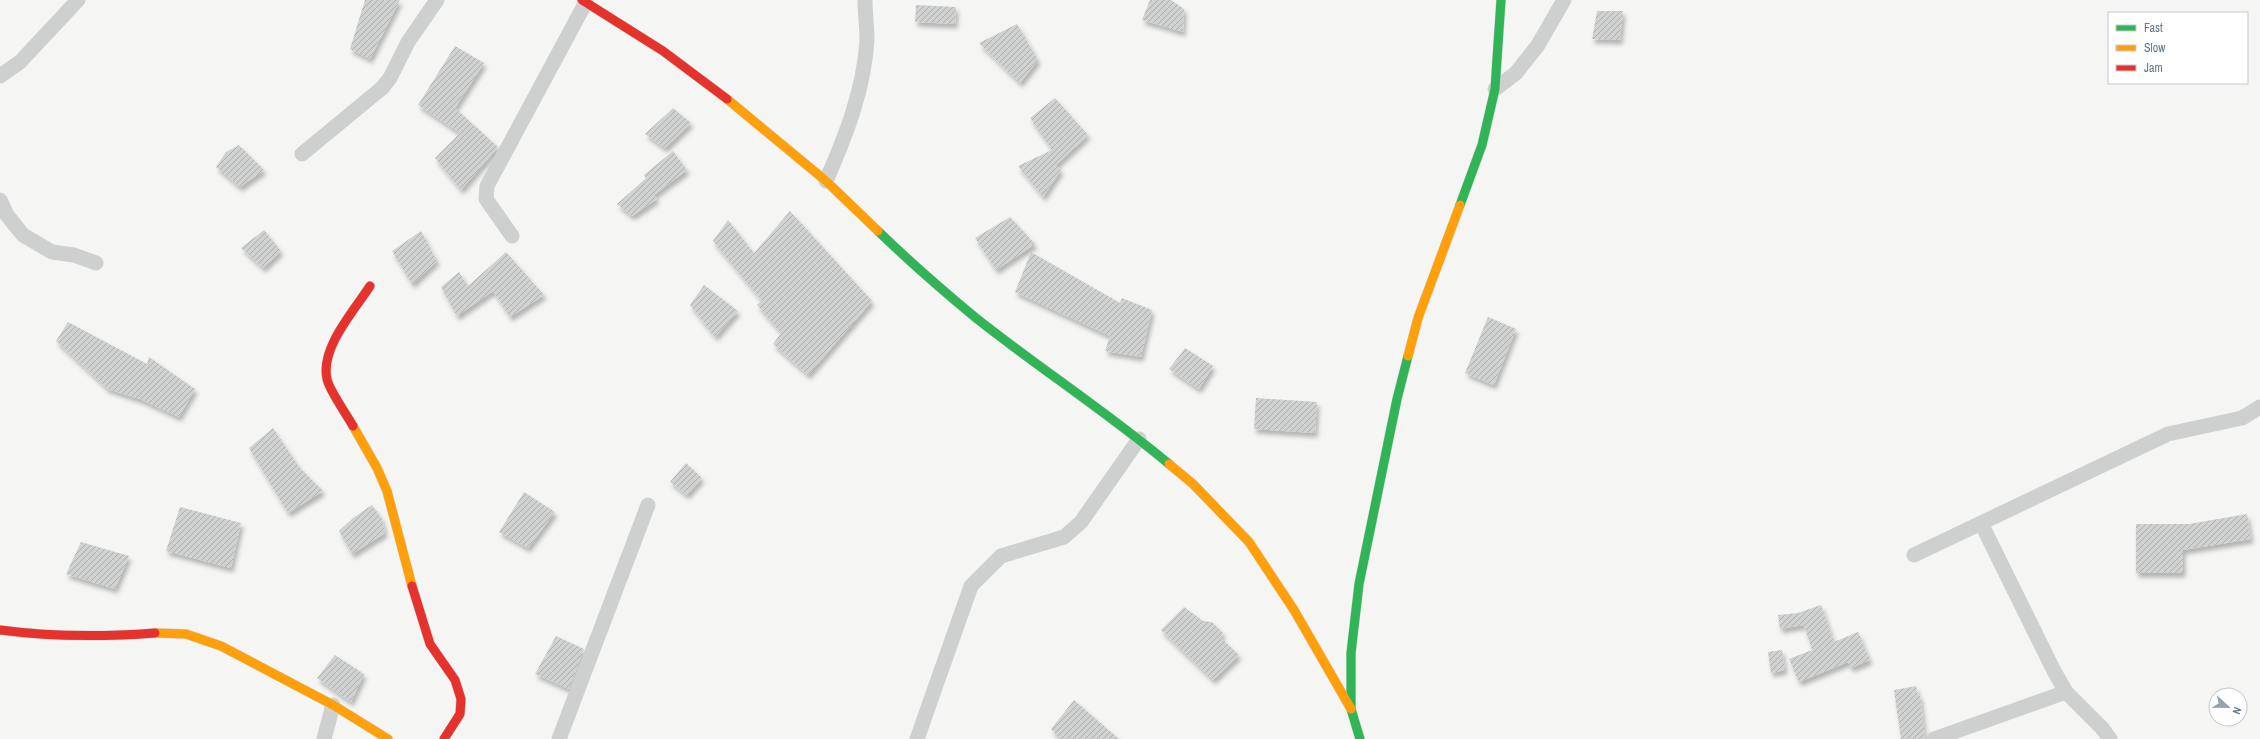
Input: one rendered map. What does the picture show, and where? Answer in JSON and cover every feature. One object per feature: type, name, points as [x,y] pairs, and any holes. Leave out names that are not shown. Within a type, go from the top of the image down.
[{"type":"street","points":[[0,76],[20,62],[78,0]]},
{"type":"street","points":[[302,154],[382,88],[390,78],[408,42],[437,0]]},
{"type":"street","points":[[826,181],[850,126],[861,83],[867,39],[865,0]]},
{"type":"street","points":[[1351,709],[1351,652],[1359,584],[1396,399],[1418,318],[1482,145],[1495,89],[1501,23],[1501,0]]},
{"type":"street","points":[[1495,89],[1521,68],[1538,45],[1564,0]]},
{"type":"street","points":[[512,236],[486,199],[487,186],[584,1],[663,51],[748,115],[826,181],[912,264],[976,318],[1139,439],[1193,484],[1249,542],[1294,610],[1351,709],[1360,739]]},
{"type":"street","points":[[0,200],[7,215],[23,235],[52,252],[74,255],[96,263]]},
{"type":"street","points":[[370,286],[330,347],[326,362],[327,380],[377,468],[387,491],[415,600],[430,644],[454,680],[461,699],[460,714],[444,739]]},
{"type":"street","points":[[1914,556],[2168,434],[2242,418],[2260,406]]},
{"type":"street","points":[[917,739],[972,586],[1001,556],[1064,537],[1081,522],[1139,439]]},
{"type":"street","points":[[559,739],[648,506]]},
{"type":"street","points":[[1981,523],[2054,671],[2066,692],[2102,728],[2110,739]]},
{"type":"street","points":[[0,630],[46,636],[105,636],[155,633],[186,634],[221,646],[333,705],[388,739]]},
{"type":"street","points":[[1934,739],[2066,692]]},
{"type":"street","points":[[324,739],[333,705]]},
{"type":"building","points":[[365,0],[400,0],[370,59],[350,49]]},
{"type":"building","points":[[1150,0],[1171,0],[1184,9],[1183,32],[1142,20]]},
{"type":"building","points":[[916,5],[956,7],[955,24],[915,22]]},
{"type":"building","points":[[1597,11],[1623,11],[1620,40],[1592,39]]},
{"type":"building","points":[[1017,24],[1038,60],[1020,83],[979,43]]},
{"type":"building","points":[[455,46],[484,63],[455,108],[498,147],[461,190],[435,158],[460,133],[418,105]]},
{"type":"building","points":[[1055,98],[1088,135],[1056,165],[1061,170],[1043,197],[1018,166],[1052,150],[1030,118]]},
{"type":"building","points":[[673,108],[691,123],[665,148],[645,134]]},
{"type":"building","points":[[239,145],[264,170],[240,187],[216,167],[226,152]]},
{"type":"building","points":[[673,151],[687,170],[654,195],[657,199],[632,216],[617,204],[646,178],[644,175]]},
{"type":"building","points":[[790,211],[872,301],[808,375],[773,344],[781,333],[757,305],[762,301],[713,241],[728,220],[754,253]]},
{"type":"building","points":[[1010,217],[1035,244],[996,270],[975,238]]},
{"type":"building","points":[[264,230],[281,251],[263,268],[241,248]]},
{"type":"building","points":[[421,231],[437,261],[412,284],[392,251]]},
{"type":"building","points":[[506,252],[544,295],[510,317],[493,291],[457,316],[441,287],[459,272],[468,286]]},
{"type":"building","points":[[1031,252],[1120,303],[1122,298],[1152,310],[1141,357],[1105,351],[1110,336],[1015,292]]},
{"type":"building","points":[[704,285],[738,311],[715,337],[690,305]]},
{"type":"building","points":[[1488,317],[1516,329],[1494,385],[1465,373]]},
{"type":"building","points":[[68,322],[147,364],[149,357],[195,389],[179,417],[142,400],[108,389],[56,341]]},
{"type":"building","points":[[1185,348],[1213,366],[1199,389],[1169,369]]},
{"type":"building","points":[[1256,398],[1317,402],[1315,433],[1254,429]]},
{"type":"building","points":[[273,428],[299,467],[323,491],[288,513],[249,448]]},
{"type":"building","points":[[686,463],[702,478],[687,495],[670,482]]},
{"type":"building","points":[[524,492],[555,512],[528,548],[499,532]]},
{"type":"building","points":[[372,505],[382,519],[385,533],[352,554],[339,531],[353,518]]},
{"type":"building","points":[[180,507],[241,523],[231,568],[166,551]]},
{"type":"building","points":[[2247,514],[2251,539],[2183,550],[2183,573],[2136,573],[2136,524],[2189,524]]},
{"type":"building","points":[[81,542],[129,556],[115,589],[66,574]]},
{"type":"building","points":[[1821,605],[1834,642],[1858,632],[1870,660],[1851,668],[1848,662],[1799,682],[1789,659],[1812,650],[1804,625],[1780,629],[1778,615],[1798,613]]},
{"type":"building","points":[[1184,607],[1203,621],[1212,622],[1223,633],[1221,638],[1239,655],[1213,680],[1161,630]]},
{"type":"building","points":[[556,636],[584,649],[569,689],[535,674]]},
{"type":"building","points":[[1782,650],[1785,670],[1771,673],[1768,652]]},
{"type":"building","points":[[335,655],[364,674],[351,702],[317,678]]},
{"type":"building","points":[[1916,686],[1918,696],[1920,695],[1925,739],[1901,739],[1894,690]]},
{"type":"building","points":[[1074,700],[1119,739],[1061,739],[1051,729]]},
{"type":"traffic: fast","points":[[1460,205],[1482,145],[1495,89],[1501,0]]},
{"type":"traffic: fast","points":[[878,231],[976,318],[1024,355],[1122,426],[1169,464]]},
{"type":"traffic: fast","points":[[1360,739],[1351,709],[1351,653],[1359,584],[1397,399],[1408,356]]},
{"type":"traffic: slow","points":[[727,99],[826,181],[878,231]]},
{"type":"traffic: slow","points":[[1408,356],[1418,318],[1460,205]]},
{"type":"traffic: slow","points":[[353,426],[377,468],[387,491],[412,586]]},
{"type":"traffic: slow","points":[[1169,464],[1193,484],[1249,542],[1294,610],[1351,709]]},
{"type":"traffic: slow","points":[[155,633],[186,634],[221,646],[333,705],[388,739]]},
{"type":"traffic: jam","points":[[582,0],[663,51],[727,99]]},
{"type":"traffic: jam","points":[[353,426],[328,384],[326,367],[333,343],[340,330],[370,286]]},
{"type":"traffic: jam","points":[[412,586],[430,644],[455,680],[461,699],[460,714],[444,739]]},
{"type":"traffic: jam","points":[[0,630],[77,636],[155,633]]}]
